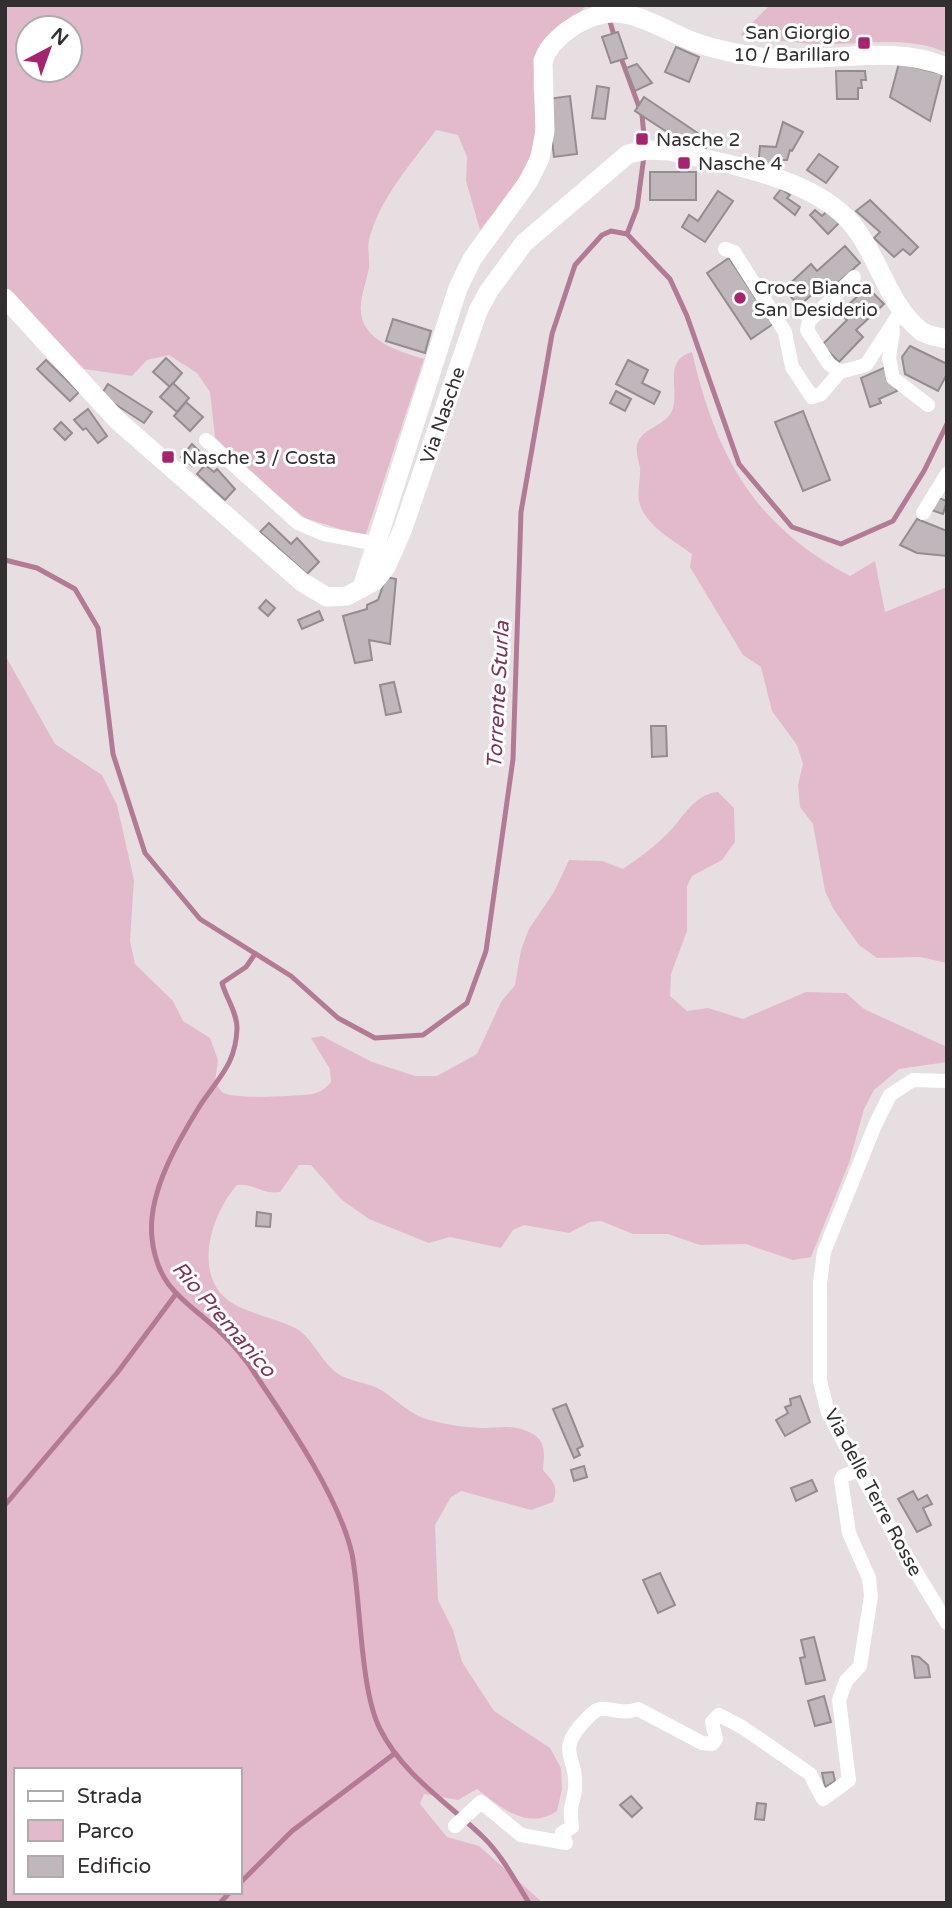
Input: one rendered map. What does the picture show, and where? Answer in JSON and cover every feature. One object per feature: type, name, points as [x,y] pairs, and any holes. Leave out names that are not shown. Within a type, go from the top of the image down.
[{"type":"street","points":[[362,588],[458,288],[477,250],[528,182],[540,158],[545,131],[543,61],[546,50],[565,33],[603,14],[625,15],[697,43],[767,58],[892,54],[947,67]]},
{"type":"street","name":"Via Nasche","points":[[5,298],[117,420],[302,582],[327,597],[347,596],[374,580],[386,567],[402,531],[478,311],[488,292],[524,243],[628,154],[659,150],[756,173],[804,188],[842,213],[879,265],[897,319],[923,333],[947,339]]},
{"type":"street","points":[[725,249],[734,252],[785,332],[792,367],[813,397],[821,394],[840,372],[866,365],[897,319]]},
{"type":"street","points":[[840,372],[829,364],[807,330],[810,321],[855,277]]},
{"type":"street","points":[[897,319],[889,358],[893,378],[928,405]]},
{"type":"street","points":[[206,440],[298,523],[324,534],[378,544]]},
{"type":"street","points":[[923,513],[947,474]]},
{"type":"street","name":"Via delle Terre Rosse","points":[[947,1081],[913,1080],[890,1095],[824,1252],[820,1283],[820,1381],[828,1413],[947,1623]]},
{"type":"street","points":[[455,1826],[474,1805],[481,1802],[521,1835],[566,1843],[562,1833],[572,1826],[569,1805],[575,1789],[567,1746],[569,1738],[594,1711],[602,1708],[625,1714],[638,1709],[702,1743],[712,1744],[716,1739],[712,1722],[719,1715],[751,1733],[810,1774],[822,1799],[849,1780],[839,1700],[846,1681],[860,1666],[871,1596],[869,1578],[849,1533],[841,1480],[843,1476],[859,1470]]},
{"type":"green space","points":[[5,5],[586,5],[547,39],[539,50],[533,84],[534,142],[512,189],[480,230],[466,181],[467,157],[458,135],[436,130],[397,182],[380,210],[368,243],[369,267],[361,316],[372,335],[381,342],[424,359],[365,537],[305,518],[255,478],[215,437],[210,392],[197,373],[169,355],[147,360],[132,376],[84,369],[5,287]]},
{"type":"green space","points":[[770,5],[947,5],[947,53],[932,47],[899,42],[817,44],[740,35]]},
{"type":"green space","points":[[692,352],[713,423],[727,455],[764,510],[788,534],[816,556],[850,576],[875,561],[885,612],[947,587],[947,963],[920,957],[877,958],[859,945],[834,910],[825,891],[813,824],[800,807],[798,785],[803,764],[797,745],[772,711],[761,667],[743,655],[690,567],[692,554],[653,525],[642,510],[639,501],[637,444],[645,433],[671,413],[675,368],[683,356]]},
{"type":"green space","points":[[5,655],[55,744],[102,775],[117,805],[134,880],[130,941],[135,964],[173,1001],[183,1021],[210,1038],[218,1060],[215,1082],[222,1092],[251,1097],[293,1096],[323,1090],[331,1082],[330,1069],[311,1038],[322,1036],[372,1062],[415,1076],[437,1076],[477,1054],[501,1002],[515,985],[521,950],[529,929],[554,892],[569,860],[602,861],[623,869],[663,838],[702,797],[718,792],[734,808],[735,842],[722,860],[692,876],[687,886],[687,931],[671,974],[670,996],[687,1011],[708,1008],[743,1019],[806,992],[846,993],[864,1009],[947,1047],[947,1062],[899,1069],[874,1090],[864,1109],[849,1163],[811,1257],[793,1260],[746,1244],[700,1245],[668,1234],[633,1234],[601,1221],[590,1222],[569,1233],[524,1225],[513,1230],[501,1248],[450,1237],[429,1243],[369,1219],[342,1200],[311,1165],[299,1165],[280,1192],[237,1185],[219,1212],[209,1245],[209,1262],[212,1278],[219,1292],[232,1303],[297,1329],[308,1338],[331,1368],[342,1376],[376,1387],[426,1419],[470,1427],[519,1428],[536,1436],[542,1444],[543,1470],[555,1488],[553,1502],[531,1510],[461,1491],[451,1497],[435,1525],[438,1600],[453,1630],[462,1662],[494,1711],[550,1748],[561,1768],[562,1789],[557,1811],[546,1817],[525,1818],[495,1803],[477,1789],[458,1800],[424,1794],[420,1804],[447,1837],[479,1846],[543,1903],[5,1903]]},
{"type":"building","points":[[618,32],[627,58],[611,63],[602,37]]},
{"type":"building","points":[[676,47],[699,57],[689,82],[665,72]]},
{"type":"building","points":[[899,63],[942,74],[930,121],[890,97]]},
{"type":"building","points":[[637,64],[652,83],[635,91],[626,68]]},
{"type":"building","points":[[836,71],[865,71],[866,80],[861,80],[862,88],[858,88],[858,99],[837,99]]},
{"type":"building","points":[[597,86],[609,88],[605,119],[592,118]]},
{"type":"building","points":[[570,96],[577,154],[554,157],[547,99]]},
{"type":"building","points":[[644,97],[699,134],[707,146],[704,151],[696,151],[635,111]]},
{"type":"building","points":[[783,122],[803,132],[792,151],[790,150],[787,160],[781,160],[780,171],[758,167],[760,146],[776,147]]},
{"type":"building","points":[[819,154],[838,167],[826,183],[807,170]]},
{"type":"building","points":[[650,172],[696,172],[696,200],[650,200]]},
{"type":"building","points":[[781,189],[790,195],[787,198],[800,207],[795,215],[774,198]]},
{"type":"building","points":[[718,191],[733,201],[705,242],[682,227],[689,215],[698,221]]},
{"type":"building","points":[[870,200],[918,247],[910,255],[903,249],[894,257],[874,238],[880,232],[856,211]]},
{"type":"building","points":[[815,210],[822,216],[827,211],[839,223],[828,234],[810,215]]},
{"type":"building","points":[[845,246],[860,263],[832,288],[827,281],[799,306],[784,289],[811,264],[817,271]]},
{"type":"building","name":"Croce Bianca San Desiderio","points":[[729,258],[773,324],[751,339],[707,273]]},
{"type":"building","points":[[867,287],[884,304],[856,330],[863,337],[839,362],[822,345],[847,320],[840,313]]},
{"type":"building","points":[[393,319],[431,331],[425,353],[386,341]]},
{"type":"building","points":[[910,346],[947,364],[947,374],[938,391],[905,374],[902,357]]},
{"type":"building","points":[[166,358],[182,373],[170,387],[153,372]]},
{"type":"building","points":[[46,360],[79,392],[70,401],[37,369]]},
{"type":"building","points":[[628,360],[648,370],[642,383],[660,392],[654,404],[616,384]]},
{"type":"building","points":[[888,366],[897,391],[879,399],[881,403],[870,407],[861,378]]},
{"type":"building","points":[[173,383],[189,398],[177,412],[160,397]]},
{"type":"building","points":[[108,384],[152,412],[144,423],[101,395]]},
{"type":"building","points":[[616,391],[631,399],[625,411],[610,403]]},
{"type":"building","points":[[186,402],[203,417],[190,431],[174,416]]},
{"type":"building","points":[[88,409],[107,436],[98,443],[86,428],[83,430],[74,420]]},
{"type":"building","points":[[803,411],[830,480],[803,491],[775,422]]},
{"type":"building","points":[[61,422],[72,433],[65,440],[54,429]]},
{"type":"building","points":[[192,444],[203,455],[192,466],[181,457]]},
{"type":"building","points":[[205,465],[214,472],[217,469],[235,489],[225,500],[197,474]]},
{"type":"building","points":[[936,497],[947,501],[943,514],[931,510]]},
{"type":"building","points":[[917,519],[947,531],[947,556],[917,553],[900,545]]},
{"type":"building","points":[[269,523],[291,544],[297,538],[319,562],[307,574],[260,532]]},
{"type":"building","points":[[386,577],[396,579],[390,644],[369,640],[372,660],[355,663],[343,616],[367,609],[367,605],[378,600]]},
{"type":"building","points":[[266,600],[275,608],[268,616],[259,608]]},
{"type":"building","points":[[319,611],[323,620],[302,629],[298,620]]},
{"type":"building","points":[[394,682],[401,712],[386,715],[380,685]]},
{"type":"building","points":[[651,726],[666,726],[667,756],[652,757]]},
{"type":"building","points":[[257,1212],[271,1214],[270,1227],[256,1226]]},
{"type":"building","points":[[800,1396],[810,1422],[785,1436],[776,1420],[788,1413],[785,1407],[791,1405],[790,1399]]},
{"type":"building","points":[[566,1404],[583,1446],[577,1449],[580,1455],[574,1458],[553,1409]]},
{"type":"building","points":[[584,1466],[587,1477],[574,1481],[571,1470]]},
{"type":"building","points":[[812,1480],[817,1491],[796,1501],[791,1488]]},
{"type":"building","points":[[913,1491],[918,1500],[927,1495],[932,1504],[923,1508],[931,1525],[917,1532],[898,1499]]},
{"type":"building","points":[[660,1573],[675,1605],[658,1613],[643,1580]]},
{"type":"building","points":[[814,1637],[825,1680],[806,1684],[800,1658],[805,1657],[801,1640]]},
{"type":"building","points":[[912,1656],[919,1657],[928,1665],[930,1677],[915,1678]]},
{"type":"building","points":[[824,1696],[831,1722],[815,1726],[808,1701]]},
{"type":"building","points":[[833,1772],[835,1781],[825,1787],[822,1773]]},
{"type":"building","points":[[631,1796],[642,1808],[632,1817],[620,1805]]},
{"type":"building","points":[[757,1803],[766,1804],[764,1820],[755,1819]]},
{"type":"waterway","points":[[609,18],[615,39]]},
{"type":"waterway","points":[[620,55],[642,115],[645,146]]},
{"type":"waterway","points":[[627,234],[637,208],[644,156]]},
{"type":"waterway","name":"Torrente Sturla","points":[[5,560],[37,568],[75,589],[98,628],[113,754],[145,853],[200,919],[291,976],[338,1018],[375,1038],[423,1035],[467,1003],[486,951],[513,759],[521,512],[552,334],[575,265],[602,235],[611,231],[627,234],[670,279],[687,316],[739,464],[792,527],[841,544],[893,521],[924,471],[947,424]]},
{"type":"waterway","name":"Rio Premanico","points":[[255,954],[246,967],[222,983],[237,1022],[236,1040],[230,1061],[183,1134],[159,1186],[152,1221],[155,1255],[174,1292],[224,1335],[250,1367],[299,1441],[337,1511],[352,1554],[368,1692],[380,1729],[413,1774],[490,1844],[529,1903]]},
{"type":"waterway","points":[[5,1505],[117,1373],[176,1294]]},
{"type":"waterway","points":[[242,1881],[292,1831],[394,1754]]},
{"type":"waterway","points":[[220,1903],[228,1894]]},
{"type":"place","name":"San Giorgio 10 / Barillaro","points":[[864,43]]},
{"type":"place","name":"Nasche 2","points":[[642,139]]},
{"type":"place","name":"Nasche 4","points":[[684,163]]},
{"type":"place","name":"Croce Bianca San Desiderio","points":[[740,298]]},
{"type":"place","name":"Nasche 3 / Costa","points":[[168,457]]}]
